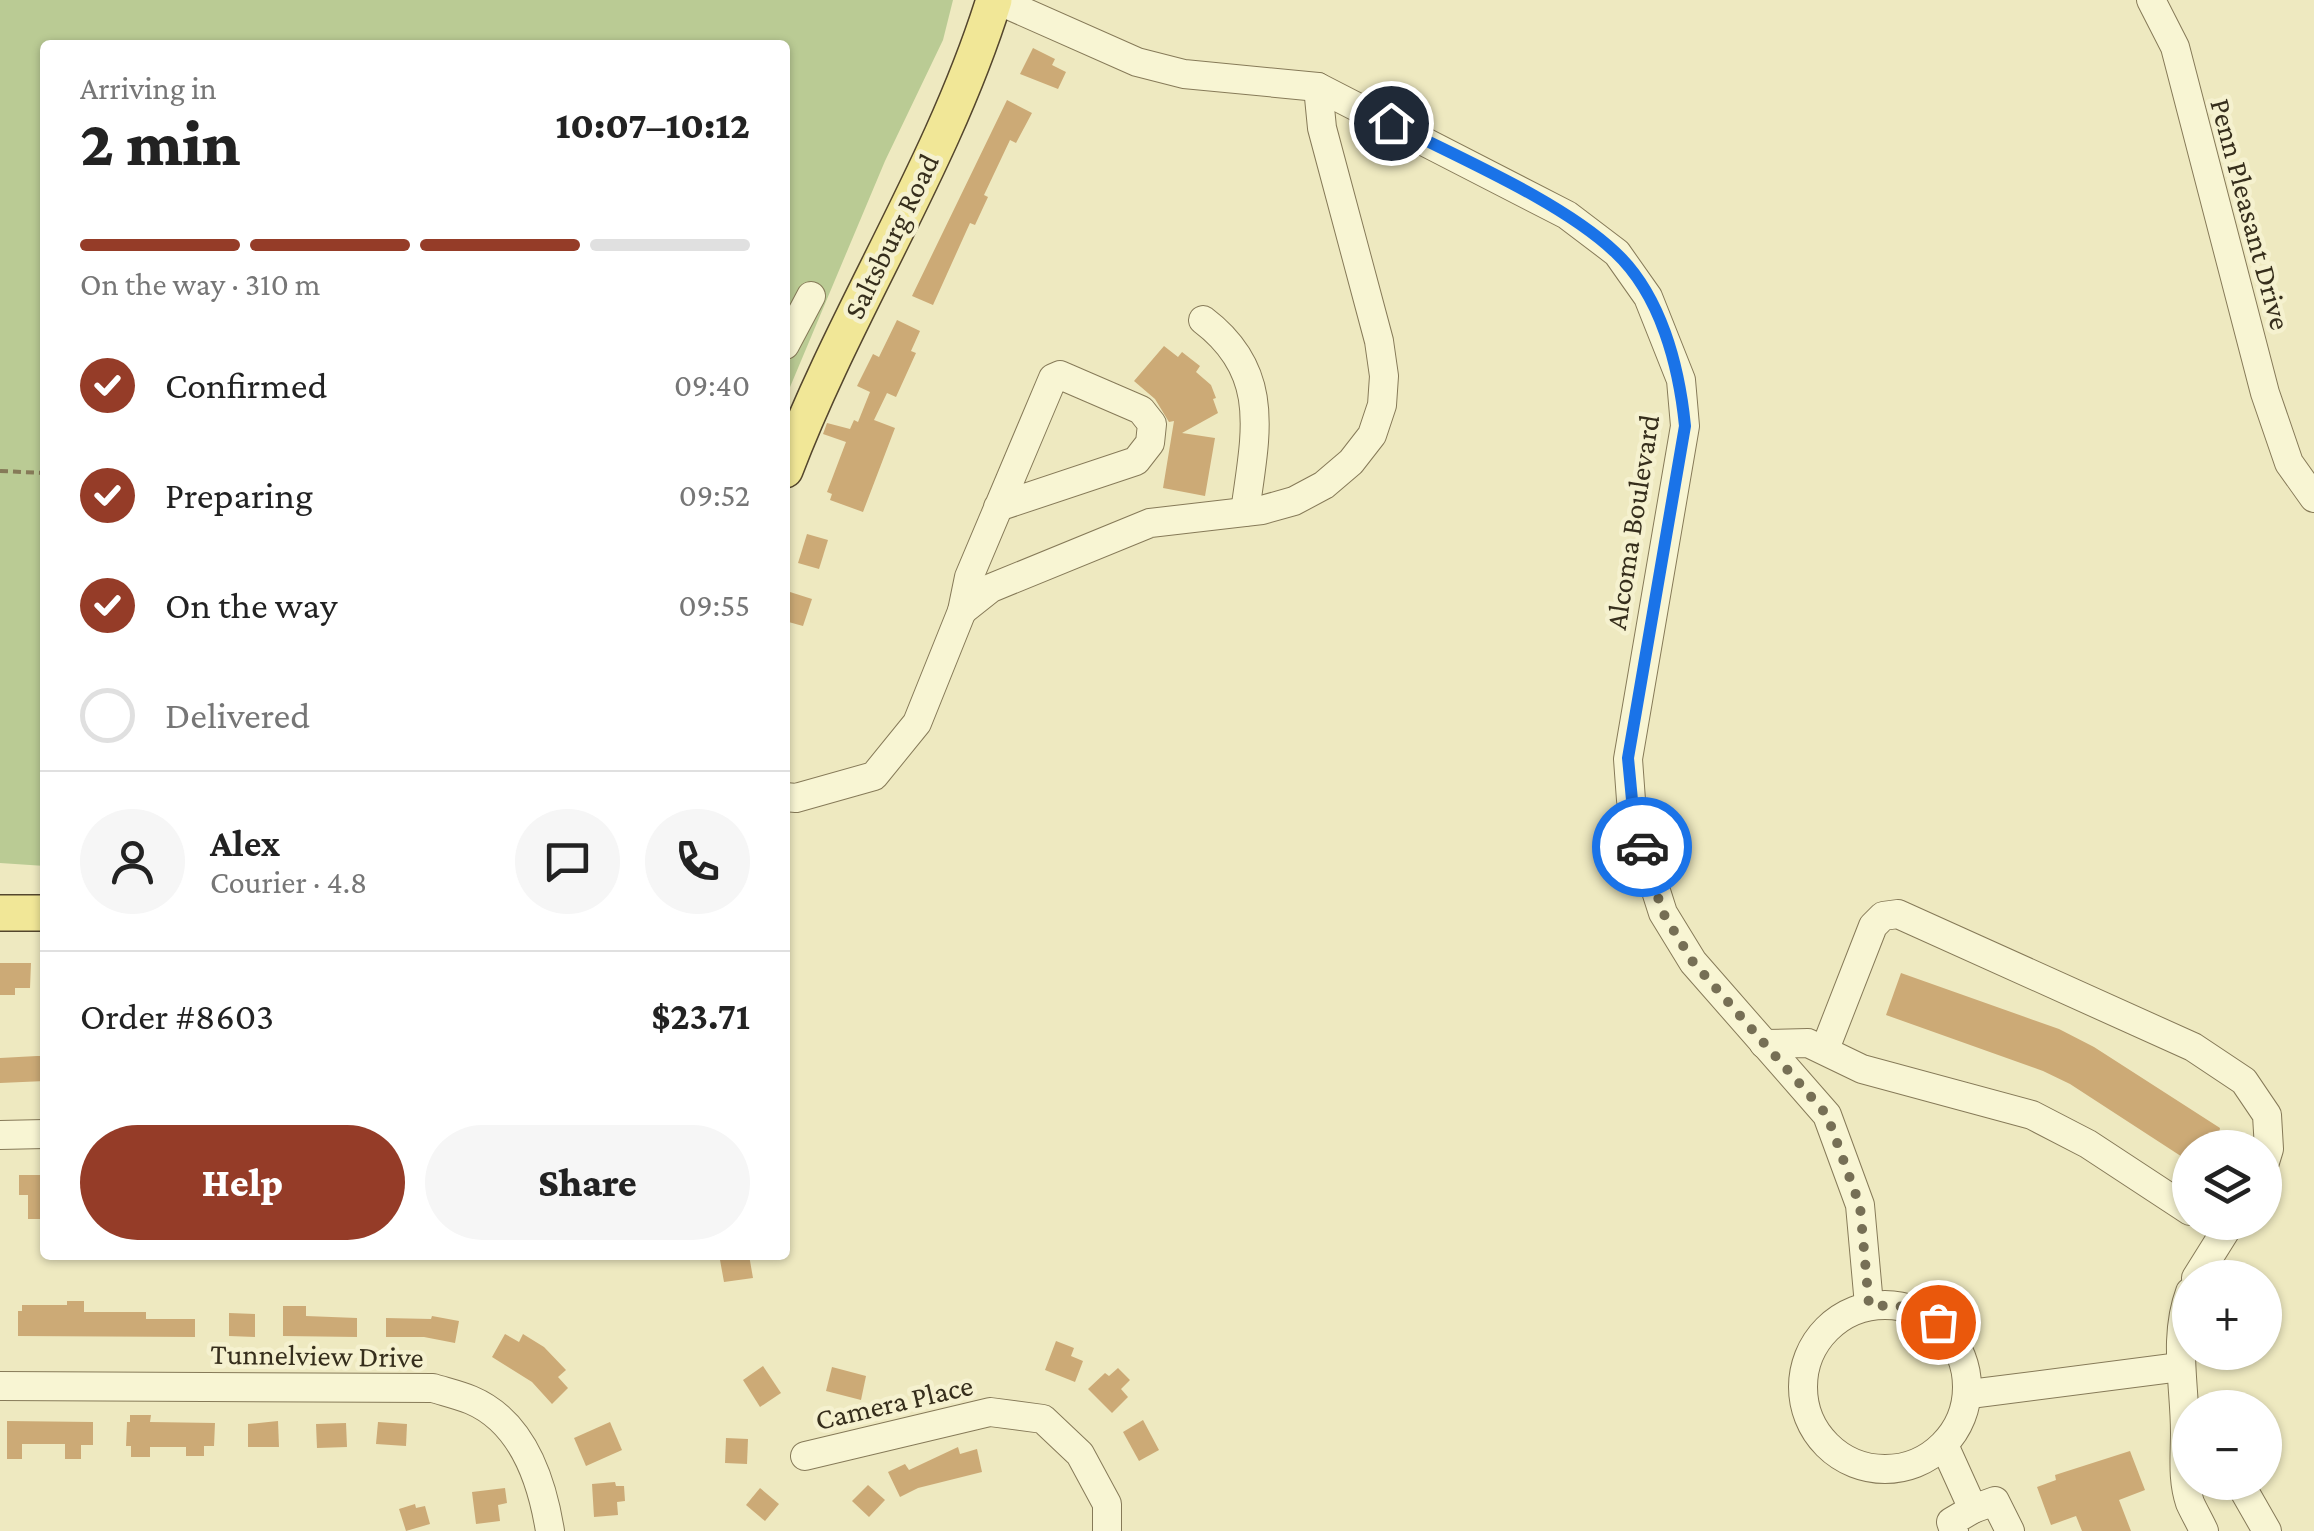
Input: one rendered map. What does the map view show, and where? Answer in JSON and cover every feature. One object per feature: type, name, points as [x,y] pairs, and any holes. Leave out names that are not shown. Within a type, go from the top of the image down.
[{"type":"main road","name":"Saltsburg Road","points":[[790,442],[797,404],[958,98],[996,0]]},
{"type":"main road","points":[[0,913],[40,914]]},
{"type":"street","name":"Alcoma Boulevard","points":[[996,0],[1137,62],[1184,74],[1318,86],[1567,215],[1617,254],[1648,298],[1680,380],[1685,426],[1628,758],[1641,844],[1663,913],[1693,962],[1827,1115],[1860,1206],[1869,1305]]},
{"type":"street","name":"Penn Pleasant Drive","points":[[2151,0],[2175,47],[2265,393],[2289,463],[2314,498]]},
{"type":"street","points":[[962,611],[991,588],[1150,523],[1244,512],[1294,501],[1324,485],[1351,462],[1372,435],[1382,404],[1384,376],[1379,341],[1322,128],[1318,86]]},
{"type":"street","points":[[790,336],[811,296]]},
{"type":"street","points":[[1203,320],[1235,350],[1252,388],[1256,430],[1244,512]]},
{"type":"street","points":[[790,797],[874,776],[917,723],[962,611],[969,576],[998,507],[1056,376],[1141,410],[1152,424],[1150,443],[1136,461],[998,507]]},
{"type":"street","points":[[1825,1049],[1873,926],[1883,916],[1898,914],[2192,1047],[2244,1081],[2267,1115],[2268,1130]]},
{"type":"street","points":[[1764,1044],[1808,1043],[1862,1069],[2032,1115],[2088,1144],[2172,1199]]},
{"type":"street","points":[[0,1135],[40,1134]]},
{"type":"street","points":[[1869,1305],[1911,1307],[1938,1322],[1959,1348],[1970,1394],[1960,1422],[1931,1456],[1898,1469],[1877,1470],[1843,1458],[1816,1434],[1807,1415],[1802,1385],[1808,1356],[1821,1334],[1840,1316],[1869,1305]]},
{"type":"street","points":[[1970,1394],[2172,1368]]},
{"type":"street","name":"Tunnelview Drive","points":[[0,1386],[433,1388],[474,1401],[505,1424],[528,1454],[536,1473],[550,1531]]},
{"type":"street","name":"Camera Place","points":[[805,1456],[990,1412],[1044,1419],[1080,1454],[1107,1504],[1106,1531]]},
{"type":"street","points":[[1944,1445],[1973,1509]]},
{"type":"street","points":[[2190,1500],[2204,1531]]},
{"type":"street","points":[[2249,1500],[2267,1531]]},
{"type":"street","points":[[1954,1531],[1951,1522],[1995,1501],[2010,1531]]},
{"type":"path","points":[[0,471],[40,473]]},
{"type":"green space","points":[[0,0],[953,0],[943,40],[885,161],[790,387],[790,40],[40,40],[40,866],[0,863]]},
{"type":"building","points":[[1033,48],[1055,59],[1052,65],[1066,72],[1058,89],[1020,74]]},
{"type":"building","points":[[1007,100],[1032,113],[1016,143],[1010,140],[984,195],[988,197],[975,225],[970,223],[933,305],[912,296]]},
{"type":"building","points":[[897,320],[920,331],[911,351],[916,353],[896,397],[887,393],[874,420],[895,428],[863,512],[830,500],[832,494],[827,492],[846,442],[823,434],[827,423],[850,429],[854,420],[858,422],[870,392],[857,386],[873,354],[879,357]]},
{"type":"building","points":[[1164,346],[1178,357],[1182,352],[1200,366],[1196,372],[1211,385],[1216,398],[1213,399],[1218,413],[1182,433],[1215,438],[1205,496],[1163,488],[1174,421],[1169,422],[1155,399],[1134,381]]},
{"type":"building","points":[[807,534],[828,540],[819,569],[798,563]]},
{"type":"building","points":[[790,592],[812,599],[803,626],[790,622]]},
{"type":"building","points":[[0,963],[31,963],[30,988],[15,988],[15,995],[0,995]]},
{"type":"building","points":[[1901,973],[2059,1029],[2094,1047],[2220,1130],[2172,1130],[2172,1150],[2070,1084],[2043,1071],[1886,1015]]},
{"type":"building","points":[[40,1056],[40,1081],[0,1083],[0,1058]]},
{"type":"building","points":[[19,1175],[40,1175],[40,1219],[28,1219],[28,1195],[19,1195]]},
{"type":"building","points":[[720,1260],[750,1260],[753,1278],[724,1282]]},
{"type":"building","points":[[67,1301],[84,1301],[84,1312],[146,1312],[146,1319],[195,1319],[195,1337],[18,1336],[18,1311],[22,1311],[22,1305],[67,1305]]},
{"type":"building","points":[[283,1306],[306,1306],[306,1316],[357,1318],[357,1337],[283,1336]]},
{"type":"building","points":[[229,1313],[255,1314],[255,1337],[229,1336]]},
{"type":"building","points":[[432,1316],[459,1321],[455,1343],[424,1337],[386,1337],[386,1318]]},
{"type":"building","points":[[505,1334],[519,1342],[523,1334],[544,1347],[566,1370],[558,1377],[568,1388],[552,1404],[532,1382],[492,1357]]},
{"type":"building","points":[[1056,1341],[1074,1348],[1071,1356],[1083,1361],[1075,1382],[1045,1370]]},
{"type":"building","points":[[763,1366],[781,1393],[760,1407],[743,1380]]},
{"type":"building","points":[[832,1367],[866,1376],[861,1400],[826,1391]]},
{"type":"building","points":[[1118,1368],[1130,1380],[1121,1389],[1128,1397],[1112,1413],[1088,1389],[1105,1373],[1109,1376]]},
{"type":"building","points":[[130,1415],[151,1415],[150,1422],[215,1423],[214,1446],[204,1446],[204,1456],[186,1456],[186,1447],[150,1447],[150,1457],[131,1457],[131,1446],[126,1446]]},
{"type":"building","points":[[1143,1420],[1159,1450],[1139,1461],[1123,1432]]},
{"type":"building","points":[[7,1421],[93,1422],[93,1445],[81,1445],[81,1459],[65,1459],[65,1444],[22,1444],[22,1459],[7,1459]]},
{"type":"building","points":[[278,1421],[279,1447],[248,1447],[248,1424]]},
{"type":"building","points":[[378,1422],[407,1424],[406,1446],[376,1444]]},
{"type":"building","points":[[610,1422],[622,1450],[586,1466],[574,1438]]},
{"type":"building","points":[[346,1423],[347,1447],[317,1448],[316,1424]]},
{"type":"building","points":[[726,1438],[748,1439],[747,1464],[725,1463]]},
{"type":"building","points":[[958,1447],[960,1454],[977,1449],[982,1472],[918,1488],[900,1497],[888,1472],[905,1464],[909,1470]]},
{"type":"building","points":[[2130,1451],[2145,1490],[2119,1500],[2131,1531],[2082,1531],[2076,1516],[2051,1525],[2037,1487],[2056,1480],[2055,1475]]},
{"type":"building","points":[[615,1482],[616,1486],[624,1486],[625,1501],[617,1502],[618,1515],[594,1517],[592,1484]]},
{"type":"building","points":[[868,1485],[885,1500],[869,1517],[852,1501]]},
{"type":"building","points":[[505,1488],[507,1503],[498,1505],[500,1521],[476,1524],[472,1492]]},
{"type":"building","points":[[760,1488],[779,1504],[765,1521],[746,1505]]},
{"type":"building","points":[[415,1504],[416,1508],[425,1506],[430,1524],[406,1531],[399,1509]]},
{"type":"way so far","points":[[1642,847],[1663,913],[1693,962],[1827,1115],[1860,1206],[1869,1305],[1911,1307],[1938,1322]]},
{"type":"route","points":[[1391,123],[1567,215],[1617,254],[1648,298],[1669,346],[1680,380],[1685,426],[1628,758],[1642,847]]}]
